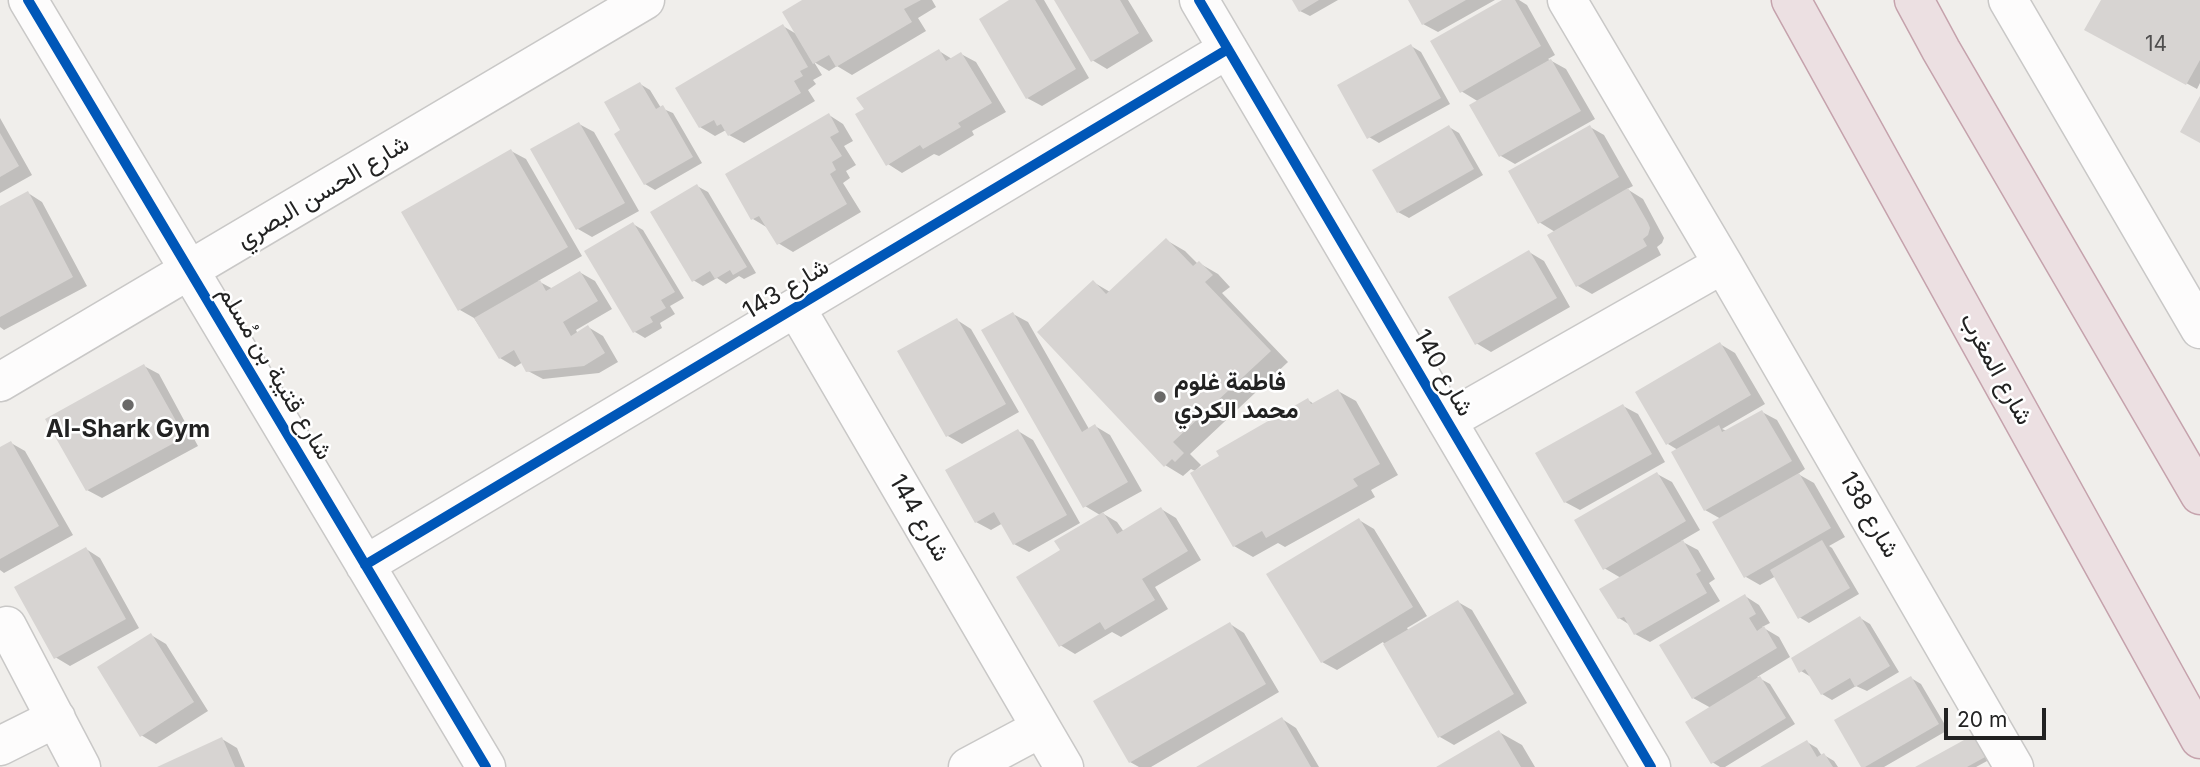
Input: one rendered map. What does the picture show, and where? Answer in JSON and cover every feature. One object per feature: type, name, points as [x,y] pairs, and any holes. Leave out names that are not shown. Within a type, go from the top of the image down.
[{"type":"highway","name":"شارع المغرب","points":[[1791,0],[2200,738]]},
{"type":"highway","points":[[1912,0],[2200,495]]},
{"type":"street","name":"شارع قتيبة بن مُسلم","points":[[28,0],[486,767]]},
{"type":"street","name":"شارع الحسن البصري","points":[[0,382],[645,0]]},
{"type":"street","name":"شارع 140","points":[[1199,0],[1651,767]]},
{"type":"street","name":"شارع 138","points":[[1567,0],[2014,767]]},
{"type":"street","points":[[2008,0],[2200,329]]},
{"type":"street","name":"شارع 143","points":[[365,565],[1228,49]]},
{"type":"street","points":[[1447,421],[1723,264]]},
{"type":"street","name":"شارع 144","points":[[796,307],[1064,767]]},
{"type":"street","points":[[7,626],[81,767]]},
{"type":"street","points":[[0,746],[57,718]]},
{"type":"street","points":[[968,767],[1041,728]]},
{"type":"building","points":[[802,0],[921,0],[904,9],[912,22],[836,67],[829,55],[813,64],[782,12]]},
{"type":"building","points":[[1009,0],[1035,0],[1076,69],[1026,99],[979,19]]},
{"type":"building","points":[[1054,0],[1120,0],[1139,33],[1091,62]]},
{"type":"building","points":[[1292,0],[1319,0],[1299,12]]},
{"type":"building","points":[[1408,0],[1466,0],[1422,25]]},
{"type":"building","points":[[1502,0],[1515,0],[1541,46],[1460,93],[1430,41]]},
{"type":"building","points":[[2101,0],[2200,0],[2200,60],[2186,85],[2084,30]]},
{"type":"building","points":[[783,24],[808,67],[800,71],[803,76],[794,81],[801,93],[728,136],[721,124],[717,126],[714,120],[699,128],[675,88]]},
{"type":"building","points":[[1411,44],[1441,98],[1367,139],[1337,85]]},
{"type":"building","points":[[939,49],[946,61],[961,52],[992,103],[958,123],[961,127],[923,149],[920,145],[886,166],[855,114],[864,109],[856,98]]},
{"type":"building","points":[[1551,59],[1581,111],[1499,157],[1469,105]]},
{"type":"building","points":[[640,82],[656,109],[663,105],[693,157],[644,185],[614,134],[620,130],[604,102]]},
{"type":"building","points":[[2200,96],[2200,143],[2180,132]]},
{"type":"building","points":[[829,113],[839,132],[830,137],[842,156],[832,162],[836,170],[830,174],[847,204],[777,245],[759,216],[751,220],[725,174]]},
{"type":"building","points":[[579,122],[625,203],[576,230],[530,149]]},
{"type":"building","points":[[1449,125],[1474,169],[1397,213],[1372,170]]},
{"type":"building","points":[[1590,125],[1619,177],[1538,224],[1508,171]]},
{"type":"building","points":[[0,133],[19,166],[0,177]]},
{"type":"building","points":[[511,149],[568,247],[458,311],[401,212]]},
{"type":"building","points":[[697,184],[747,267],[733,275],[730,270],[715,279],[710,271],[692,282],[650,212]]},
{"type":"building","points":[[1628,188],[1650,228],[1643,239],[1647,246],[1576,287],[1547,235]]},
{"type":"building","points":[[28,191],[73,277],[0,317],[0,206]]},
{"type":"building","points":[[633,222],[675,292],[661,300],[666,308],[650,317],[653,322],[633,333],[584,251]]},
{"type":"building","name":"فاطمة غلوم محمد الكردي","points":[[1166,238],[1193,266],[1199,261],[1213,275],[1205,282],[1271,351],[1173,442],[1184,453],[1175,462],[1172,459],[1164,467],[1037,332],[1093,280],[1106,294]]},
{"type":"building","points":[[1529,250],[1557,298],[1475,345],[1448,297]]},
{"type":"building","points":[[580,271],[598,301],[563,322],[571,336],[588,325],[605,353],[584,366],[526,372],[514,350],[499,359],[474,318],[540,280],[546,291]]},
{"type":"building","points":[[1013,312],[1082,432],[1095,424],[1128,482],[1083,508],[981,330]]},
{"type":"building","points":[[957,318],[1006,404],[946,437],[897,351]]},
{"type":"building","points":[[1720,342],[1751,395],[1666,445],[1635,392]]},
{"type":"building","points":[[144,364],[185,437],[86,491],[45,419]]},
{"type":"building","points":[[1338,389],[1380,464],[1353,479],[1358,486],[1266,538],[1262,531],[1233,547],[1190,473],[1219,456],[1216,451],[1308,398],[1311,404]]},
{"type":"building","points":[[1623,404],[1652,454],[1564,503],[1535,453]]},
{"type":"building","points":[[1762,410],[1792,461],[1704,511],[1671,452],[1719,425],[1722,432]]},
{"type":"building","points":[[1018,429],[1067,515],[1013,545],[994,512],[975,523],[945,470]]},
{"type":"building","points":[[11,441],[59,526],[0,559],[0,447]]},
{"type":"building","points":[[1657,472],[1686,521],[1603,570],[1574,520]]},
{"type":"building","points":[[1799,473],[1831,528],[1744,578],[1712,522]]},
{"type":"building","points":[[1161,507],[1188,551],[1142,579],[1155,600],[1105,630],[1100,622],[1059,647],[1016,577],[1060,550],[1054,541],[1103,512],[1117,534]]},
{"type":"building","points":[[1359,518],[1413,607],[1321,663],[1266,574]]},
{"type":"building","points":[[1683,540],[1701,571],[1696,574],[1707,593],[1634,635],[1624,617],[1618,619],[1599,589]]},
{"type":"building","points":[[1822,540],[1850,588],[1798,619],[1770,570]]},
{"type":"building","points":[[86,547],[126,619],[54,659],[14,587]]},
{"type":"building","points":[[1745,594],[1756,614],[1749,618],[1757,631],[1764,626],[1777,648],[1692,699],[1659,645]]},
{"type":"building","points":[[1458,600],[1514,694],[1438,738],[1383,644]]},
{"type":"building","points":[[1860,616],[1890,666],[1855,687],[1850,678],[1821,695],[1805,669],[1799,673],[1791,658]]},
{"type":"building","points":[[1230,622],[1266,684],[1129,763],[1093,701]]},
{"type":"building","points":[[151,633],[194,702],[140,737],[97,667]]},
{"type":"building","points":[[1760,676],[1786,718],[1711,764],[1685,722]]},
{"type":"building","points":[[1911,676],[1939,724],[1861,767],[1834,720]]},
{"type":"building","points":[[1282,717],[1311,767],[1196,767]]},
{"type":"building","points":[[1984,729],[1996,751],[1967,767],[1915,767]]},
{"type":"building","points":[[1499,730],[1521,767],[1436,767]]},
{"type":"building","points":[[222,737],[235,767],[157,767]]},
{"type":"building","points":[[1807,740],[1817,757],[1824,753],[1833,767],[1760,767]]},
{"type":"cycle path","points":[[28,0],[486,767]]},
{"type":"cycle path","points":[[1199,0],[1651,767]]},
{"type":"cycle path","points":[[365,565],[1228,49]]},
{"type":"place","name":"فاطمة غلوم محمد الكردي","points":[[1160,397]]},
{"type":"place","name":"Al-Shark Gym","points":[[128,405]]}]
